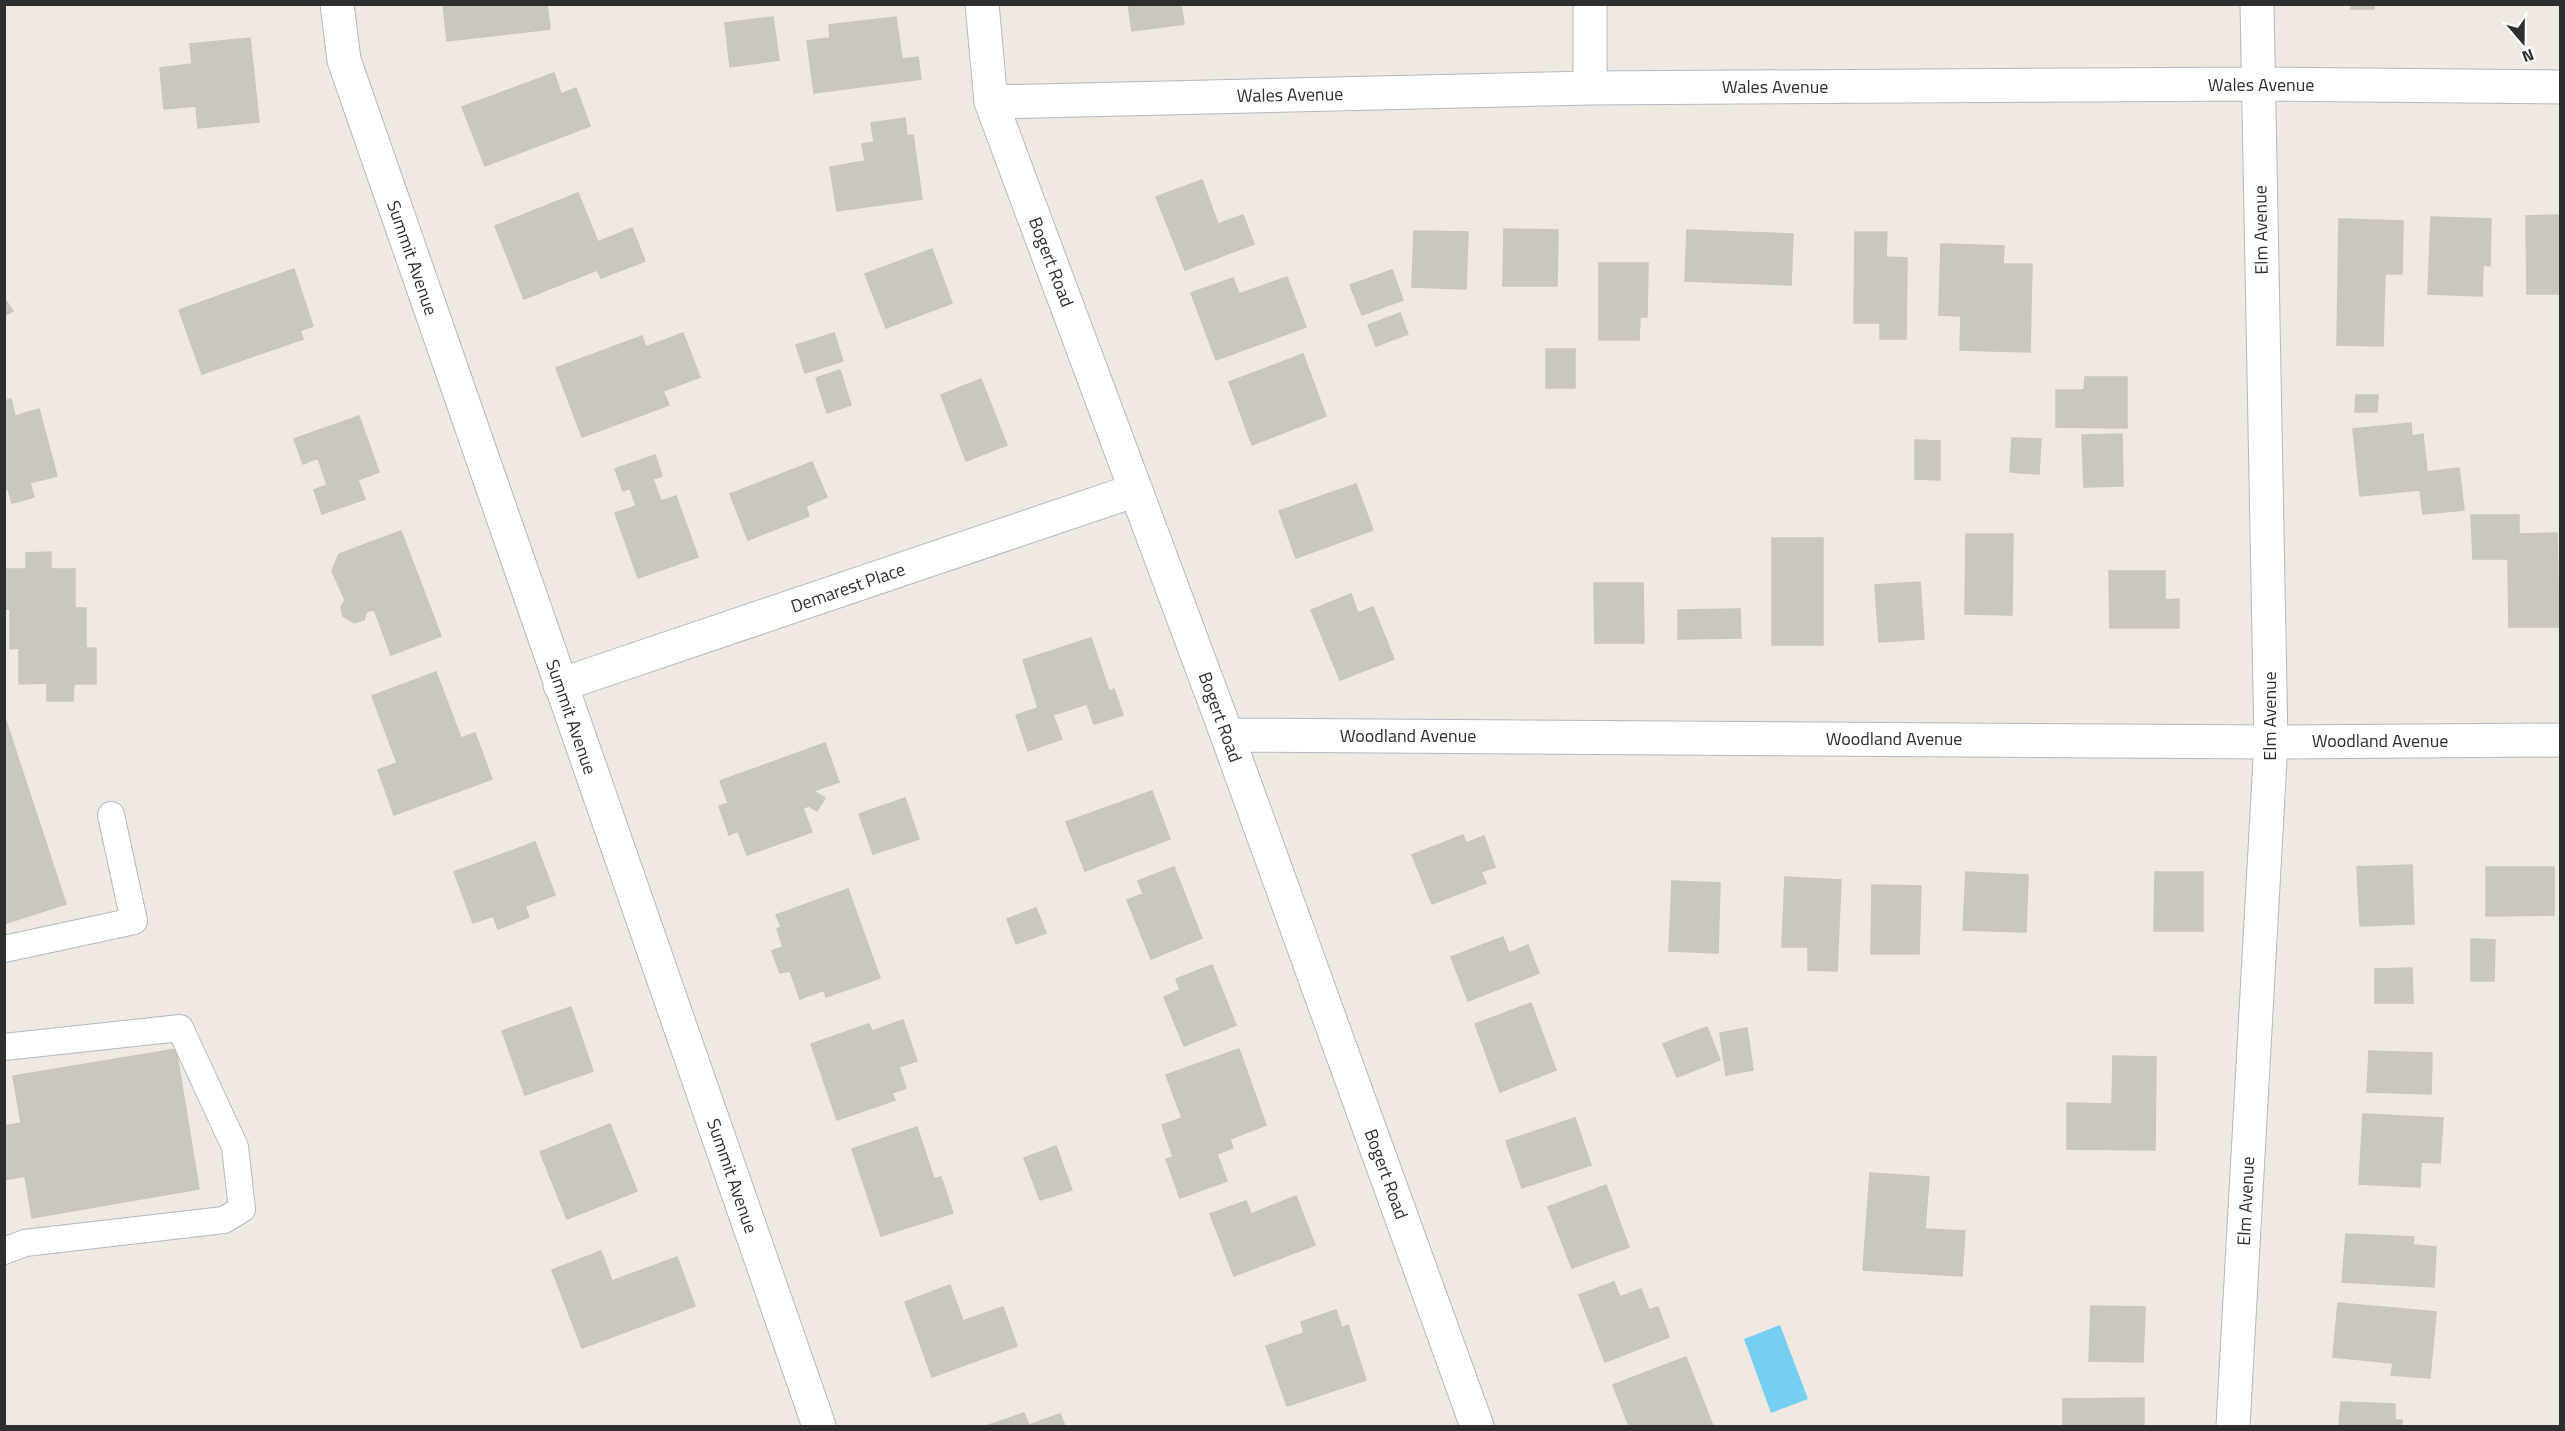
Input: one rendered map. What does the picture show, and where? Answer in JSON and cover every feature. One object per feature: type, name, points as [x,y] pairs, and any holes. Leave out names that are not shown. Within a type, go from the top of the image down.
[{"type":"street","name":"Summit Avenue","points":[[337,4],[344,60],[819,1426]]},
{"type":"street","name":"Bogert Road","points":[[982,4],[991,102],[1227,735],[1477,1426]]},
{"type":"street","points":[[1590,4],[1590,88]]},
{"type":"street","name":"Elm Avenue","points":[[2233,1426],[2271,742],[2257,4]]},
{"type":"street","name":"Wales Avenue","points":[[991,102],[1590,88],[2258,84],[2560,87]]},
{"type":"street","name":"Demarest Place","points":[[560,685],[1136,490]]},
{"type":"street","name":"Woodland Avenue","points":[[1227,735],[2271,742],[2560,740]]},
{"type":"lane","points":[[4,949],[134,921],[111,814]]},
{"type":"lane","points":[[4,1047],[180,1028],[235,1147],[242,1209],[224,1220],[24,1243],[4,1251]]},
{"type":"water","points":[[1780,1325],[1808,1399],[1771,1413],[1744,1339]]},
{"type":"building","points":[[443,4],[547,4],[550,29],[447,41]]},
{"type":"building","points":[[1128,4],[1181,4],[1184,24],[1132,31]]},
{"type":"building","points":[[2351,4],[2374,4],[2374,9],[2351,9]]},
{"type":"building","points":[[773,17],[779,60],[730,67],[725,23]]},
{"type":"building","points":[[896,17],[902,59],[918,57],[921,79],[814,93],[807,41],[830,38],[829,25]]},
{"type":"building","points":[[250,38],[259,122],[198,128],[196,106],[164,109],[160,68],[192,64],[190,44]]},
{"type":"building","points":[[554,73],[561,94],[576,88],[590,126],[485,166],[462,107]]},
{"type":"building","points":[[905,118],[907,136],[913,135],[922,199],[837,211],[830,167],[865,161],[862,144],[874,142],[871,123]]},
{"type":"building","points":[[1202,180],[1218,224],[1243,215],[1254,244],[1185,270],[1156,197]]},
{"type":"building","points":[[578,193],[598,242],[632,228],[645,261],[601,278],[597,270],[524,299],[495,226]]},
{"type":"building","points":[[2560,215],[2560,294],[2527,294],[2526,216]]},
{"type":"building","points":[[2431,217],[2491,219],[2490,266],[2483,265],[2482,296],[2428,294]]},
{"type":"building","points":[[2339,219],[2403,221],[2402,274],[2385,274],[2383,346],[2337,345]]},
{"type":"building","points":[[1504,229],[1558,230],[1557,286],[1503,286]]},
{"type":"building","points":[[1687,230],[1793,234],[1791,285],[1685,281]]},
{"type":"building","points":[[1414,231],[1468,232],[1466,289],[1412,287]]},
{"type":"building","points":[[1855,232],[1887,232],[1886,257],[1907,258],[1906,339],[1880,339],[1880,323],[1854,323]]},
{"type":"building","points":[[1941,244],[2004,246],[2003,264],[2032,264],[2030,352],[1960,350],[1961,316],[1939,315]]},
{"type":"building","points":[[932,249],[952,303],[886,328],[865,274]]},
{"type":"building","points":[[1599,263],[1648,263],[1647,317],[1640,317],[1639,340],[1599,340]]},
{"type":"building","points":[[294,269],[313,326],[300,331],[303,339],[202,374],[179,310]]},
{"type":"building","points":[[1392,270],[1403,300],[1362,315],[1350,285]]},
{"type":"building","points":[[1287,277],[1306,327],[1216,360],[1191,293],[1233,278],[1239,294]]},
{"type":"building","points":[[4,298],[13,311],[4,316]]},
{"type":"building","points":[[1400,313],[1408,334],[1376,346],[1368,325]]},
{"type":"building","points":[[683,333],[700,377],[663,391],[669,405],[582,437],[556,368],[642,336],[646,347]]},
{"type":"building","points":[[834,333],[843,361],[805,373],[796,345]]},
{"type":"building","points":[[1546,349],[1575,349],[1575,388],[1546,388]]},
{"type":"building","points":[[1303,354],[1326,416],[1252,445],[1229,382]]},
{"type":"building","points":[[840,370],[851,405],[827,413],[816,378]]},
{"type":"building","points":[[2085,377],[2127,377],[2127,428],[2056,427],[2056,390],[2084,390]]},
{"type":"building","points":[[981,379],[1007,445],[966,461],[941,395]]},
{"type":"building","points":[[2356,395],[2378,395],[2377,412],[2355,412]]},
{"type":"building","points":[[11,399],[15,416],[39,409],[57,476],[30,483],[34,497],[12,503],[8,489],[4,490],[4,401]]},
{"type":"building","points":[[359,416],[379,472],[358,480],[365,499],[322,514],[314,490],[327,485],[318,458],[303,464],[294,439]]},
{"type":"building","points":[[2411,423],[2412,436],[2423,434],[2427,472],[2459,468],[2464,510],[2423,514],[2420,490],[2360,496],[2353,429]]},
{"type":"building","points":[[2122,434],[2123,486],[2084,487],[2082,435]]},
{"type":"building","points":[[2012,438],[2041,439],[2039,474],[2010,472]]},
{"type":"building","points":[[1915,440],[1940,441],[1940,480],[1915,479]]},
{"type":"building","points":[[655,455],[662,476],[653,479],[661,501],[676,496],[698,557],[638,578],[615,513],[636,506],[630,488],[623,491],[615,469]]},
{"type":"building","points":[[812,462],[827,497],[806,506],[809,516],[748,540],[730,494]]},
{"type":"building","points":[[1356,484],[1373,530],[1296,558],[1279,511]]},
{"type":"building","points":[[2471,515],[2519,515],[2519,534],[2557,533],[2559,627],[2509,627],[2508,559],[2473,559]]},
{"type":"building","points":[[401,531],[441,636],[391,655],[374,609],[366,612],[364,620],[354,623],[343,616],[341,607],[345,600],[332,571],[339,554]]},
{"type":"building","points":[[1966,534],[2013,534],[2012,615],[1965,614]]},
{"type":"building","points":[[1772,538],[1823,538],[1823,645],[1772,645]]},
{"type":"building","points":[[51,552],[51,569],[75,569],[75,608],[86,608],[86,648],[96,648],[96,684],[74,684],[73,701],[47,701],[47,683],[19,684],[19,648],[10,649],[10,609],[4,609],[4,569],[26,569],[26,553]]},
{"type":"building","points":[[2109,571],[2165,571],[2165,600],[2179,599],[2179,628],[2110,628]]},
{"type":"building","points":[[1920,582],[1924,639],[1879,642],[1875,585]]},
{"type":"building","points":[[1594,583],[1643,583],[1644,643],[1595,643]]},
{"type":"building","points":[[1351,594],[1358,613],[1373,607],[1394,659],[1340,680],[1311,610]]},
{"type":"building","points":[[1740,609],[1741,638],[1678,639],[1678,610]]},
{"type":"building","points":[[1091,638],[1109,691],[1114,689],[1123,715],[1094,724],[1087,704],[1053,715],[1062,739],[1028,751],[1016,715],[1038,708],[1023,660]]},
{"type":"building","points":[[436,672],[461,738],[475,733],[492,779],[394,815],[378,770],[397,763],[372,696]]},
{"type":"building","points":[[6,721],[66,904],[4,924],[4,722]]},
{"type":"building","points":[[825,743],[839,782],[813,791],[825,798],[817,811],[809,806],[803,808],[812,832],[747,855],[738,831],[729,835],[719,806],[728,803],[720,781]]},
{"type":"building","points":[[1152,791],[1170,839],[1085,871],[1066,822]]},
{"type":"building","points":[[905,798],[919,839],[873,854],[859,814]]},
{"type":"building","points":[[1463,835],[1466,843],[1484,836],[1495,867],[1481,872],[1486,883],[1432,904],[1412,855]]},
{"type":"building","points":[[535,842],[555,895],[525,906],[529,917],[498,929],[493,916],[473,923],[454,872]]},
{"type":"building","points":[[2412,865],[2414,924],[2360,926],[2357,867]]},
{"type":"building","points":[[1174,867],[1202,938],[1151,959],[1127,900],[1143,894],[1138,881]]},
{"type":"building","points":[[2486,867],[2554,867],[2554,915],[2486,916]]},
{"type":"building","points":[[1966,872],[2028,875],[2026,932],[1963,930]]},
{"type":"building","points":[[2155,872],[2203,872],[2203,931],[2154,931]]},
{"type":"building","points":[[1785,877],[1841,880],[1837,971],[1808,970],[1808,947],[1782,947]]},
{"type":"building","points":[[1672,881],[1720,883],[1718,953],[1669,951]]},
{"type":"building","points":[[1872,885],[1921,886],[1919,954],[1871,954]]},
{"type":"building","points":[[848,889],[880,978],[826,997],[824,990],[800,999],[790,971],[780,973],[772,951],[783,947],[777,929],[781,927],[776,915]]},
{"type":"building","points":[[1036,908],[1046,933],[1016,944],[1007,919]]},
{"type":"building","points":[[1503,937],[1509,953],[1528,945],[1539,973],[1468,1001],[1451,957]]},
{"type":"building","points":[[2471,939],[2495,940],[2494,981],[2471,981]]},
{"type":"building","points":[[1212,965],[1236,1025],[1184,1046],[1164,997],[1180,990],[1176,979]]},
{"type":"building","points":[[2412,968],[2413,1003],[2375,1003],[2375,969]]},
{"type":"building","points":[[1531,1003],[1556,1070],[1500,1092],[1475,1024]]},
{"type":"building","points":[[571,1007],[593,1071],[525,1095],[502,1031]]},
{"type":"building","points":[[903,1020],[917,1061],[899,1067],[906,1088],[892,1093],[895,1100],[837,1120],[811,1044],[869,1024],[872,1031]]},
{"type":"building","points":[[1707,1027],[1720,1060],[1677,1077],[1663,1044]]},
{"type":"building","points":[[1747,1028],[1753,1070],[1726,1075],[1720,1033]]},
{"type":"building","points":[[176,1049],[199,1189],[32,1218],[25,1176],[4,1180],[4,1126],[21,1123],[13,1076]]},
{"type":"building","points":[[1239,1049],[1266,1125],[1230,1139],[1233,1148],[1217,1154],[1227,1181],[1180,1198],[1166,1159],[1173,1157],[1162,1125],[1182,1118],[1166,1075]]},
{"type":"building","points":[[2369,1051],[2432,1053],[2431,1094],[2367,1092]]},
{"type":"building","points":[[2113,1056],[2156,1057],[2155,1150],[2067,1149],[2067,1103],[2112,1104]]},
{"type":"building","points":[[2363,1114],[2443,1118],[2440,1163],[2421,1162],[2420,1187],[2359,1184]]},
{"type":"building","points":[[1575,1118],[1591,1165],[1522,1188],[1506,1141]]},
{"type":"building","points":[[610,1124],[637,1191],[567,1219],[540,1152]]},
{"type":"building","points":[[917,1127],[934,1179],[941,1177],[953,1213],[881,1236],[852,1149]]},
{"type":"building","points":[[1056,1146],[1072,1190],[1040,1200],[1024,1158]]},
{"type":"building","points":[[1870,1173],[1929,1177],[1925,1229],[1965,1231],[1962,1276],[1863,1270]]},
{"type":"building","points":[[1606,1185],[1629,1247],[1572,1268],[1548,1207]]},
{"type":"building","points":[[1296,1196],[1315,1245],[1234,1276],[1210,1214],[1246,1201],[1251,1214]]},
{"type":"building","points":[[2346,1234],[2414,1237],[2413,1245],[2436,1247],[2434,1287],[2342,1282]]},
{"type":"building","points":[[601,1251],[612,1281],[677,1257],[695,1306],[582,1348],[552,1270]]},
{"type":"building","points":[[1614,1282],[1620,1297],[1641,1289],[1649,1310],[1658,1307],[1669,1337],[1605,1362],[1579,1295]]},
{"type":"building","points":[[950,1285],[963,1321],[1003,1307],[1017,1346],[932,1377],[905,1302]]},
{"type":"building","points":[[2338,1303],[2436,1312],[2430,1378],[2391,1375],[2393,1363],[2333,1357]]},
{"type":"building","points":[[2091,1306],[2145,1307],[2143,1362],[2089,1361]]},
{"type":"building","points":[[1336,1310],[1342,1328],[1348,1325],[1366,1380],[1287,1406],[1266,1346],[1304,1333],[1301,1322]]},
{"type":"building","points":[[1686,1357],[1713,1426],[1629,1426],[1613,1385]]},
{"type":"building","points":[[2144,1398],[2144,1426],[2063,1426],[2063,1399]]},
{"type":"building","points":[[2341,1402],[2395,1404],[2395,1420],[2402,1420],[2402,1426],[2339,1426]]},
{"type":"building","points":[[1024,1413],[1029,1425],[1060,1414],[1065,1426],[986,1426]]}]
